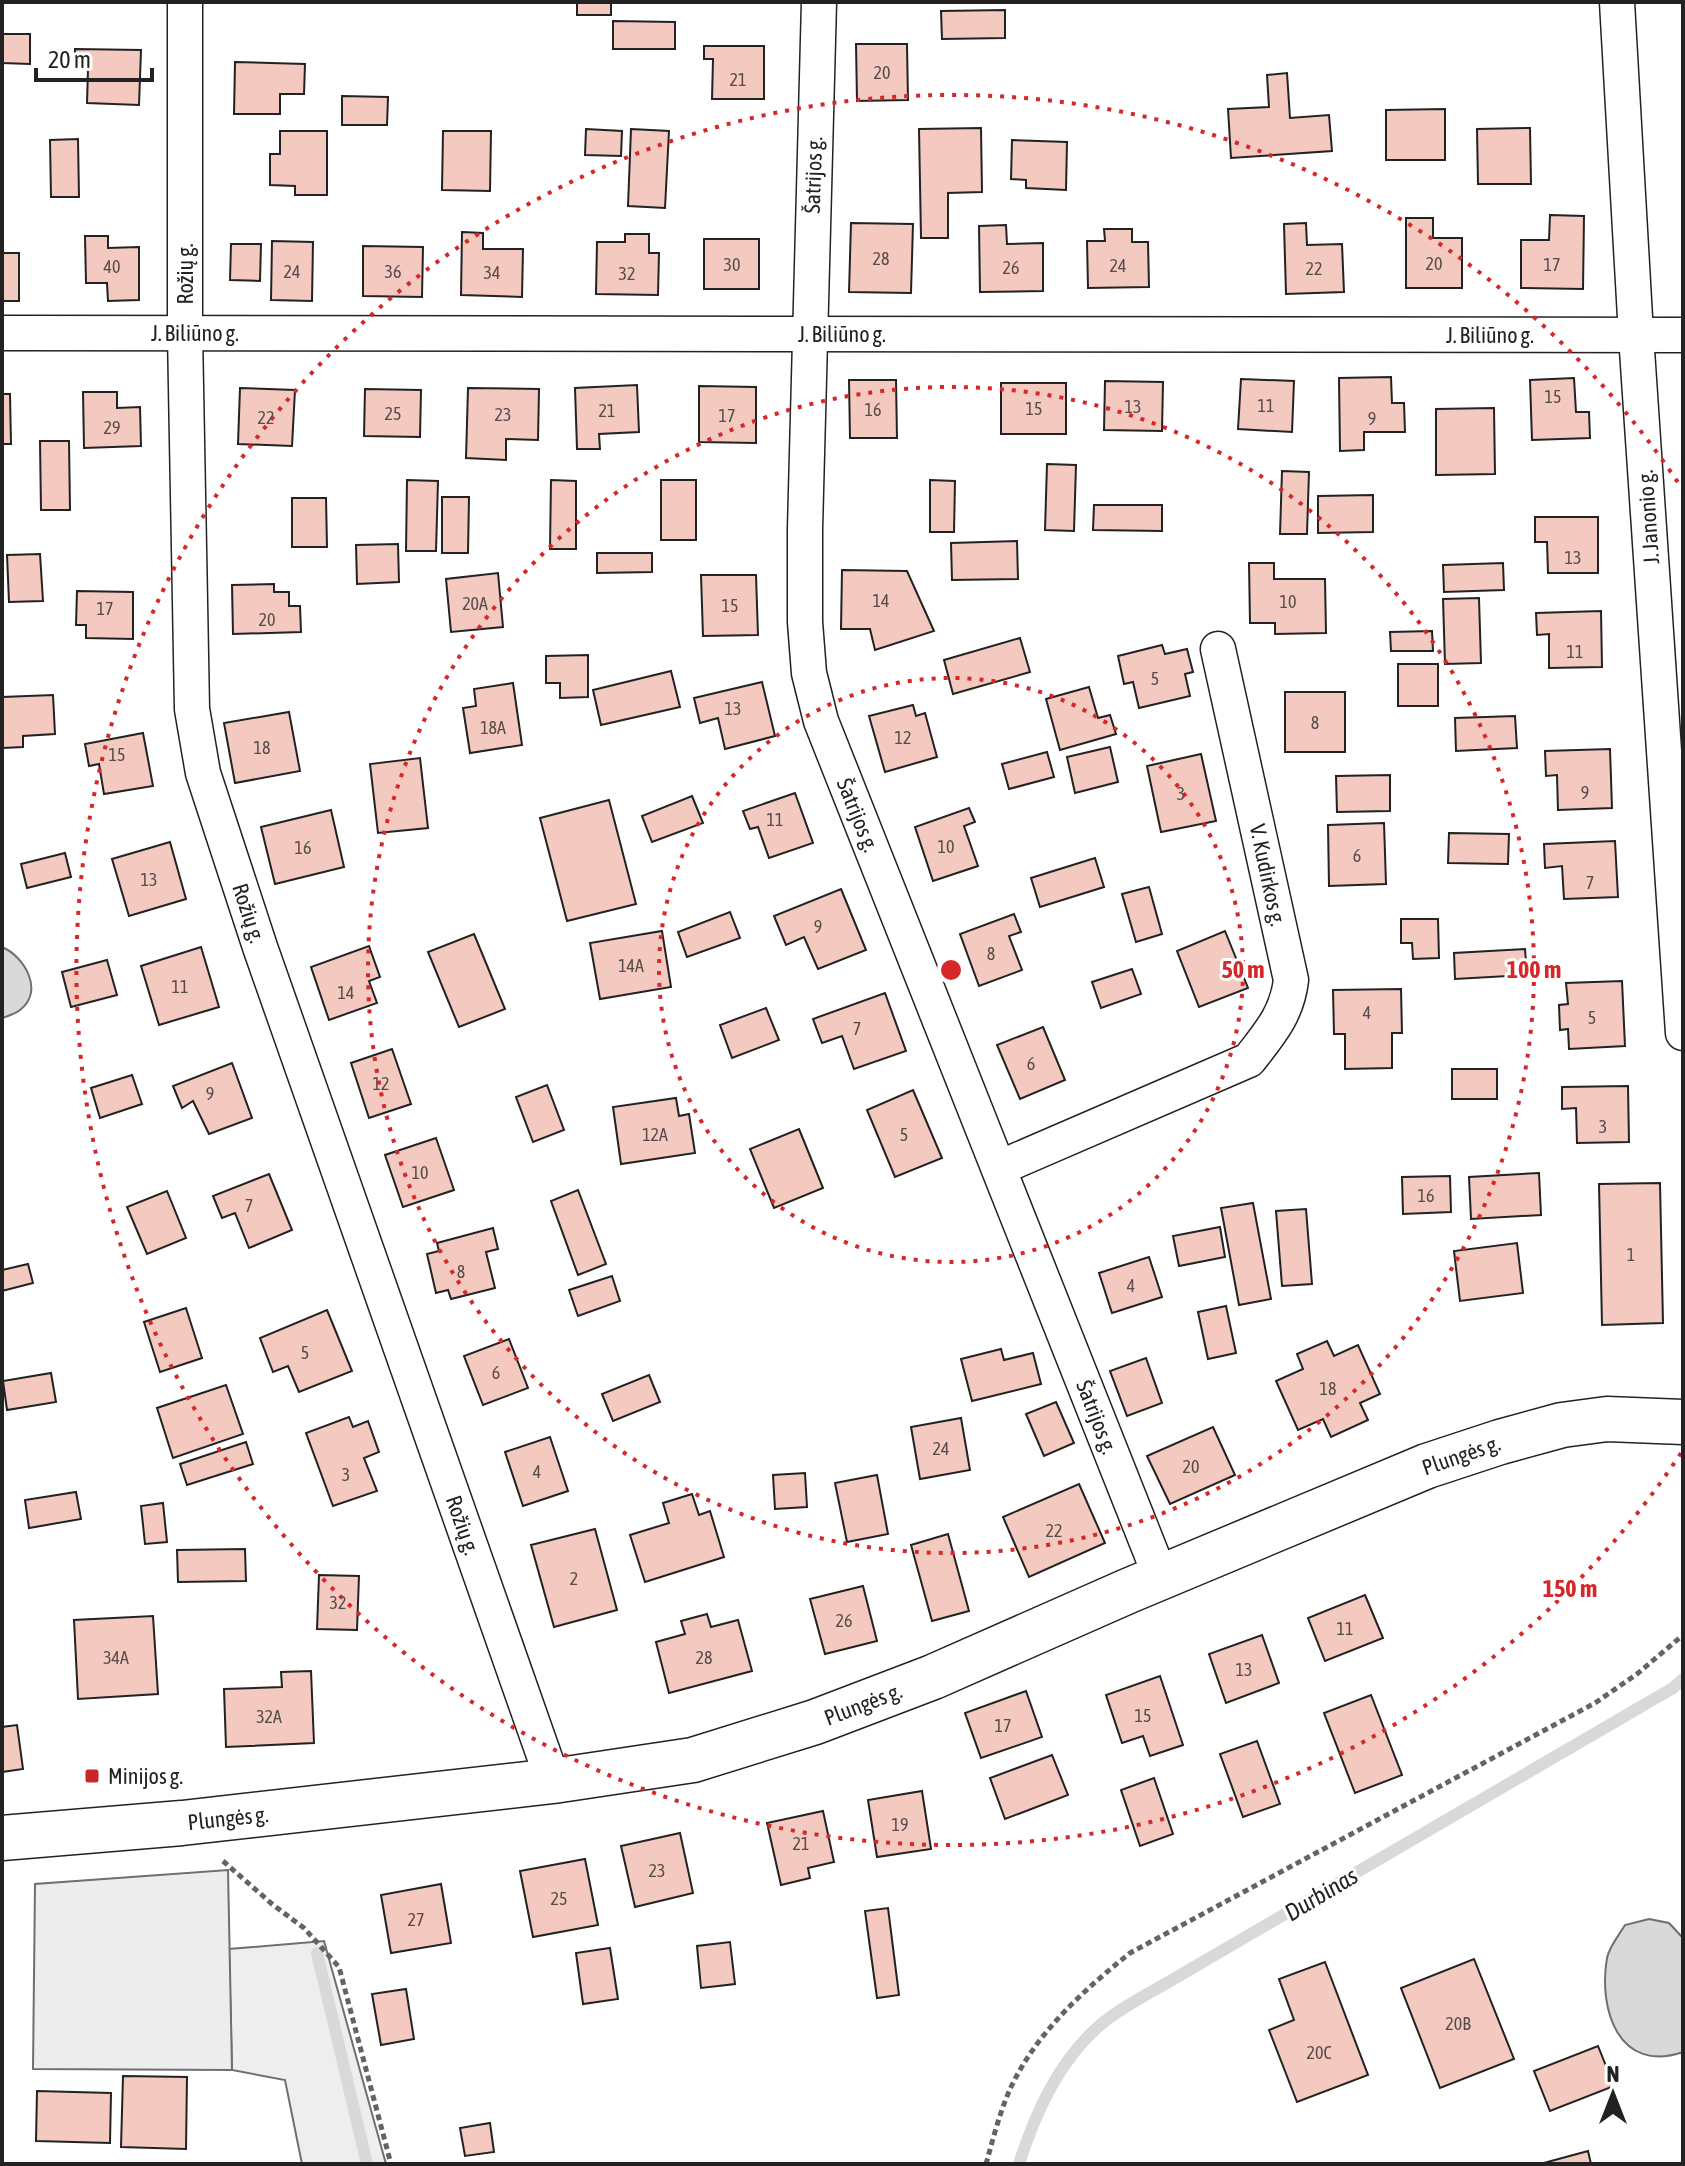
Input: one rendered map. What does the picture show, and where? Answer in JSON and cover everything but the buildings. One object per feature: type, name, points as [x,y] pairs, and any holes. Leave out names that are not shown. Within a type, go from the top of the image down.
[{"type":"main road","name":"Plungės g.","points":[[2,1838],[182,1823],[553,1781],[693,1760],[815,1722],[933,1677],[1427,1466],[1562,1425],[1607,1419],[1683,1422]]},
{"type":"street","name":"Rožių g.","points":[[185,2],[185,333],[192,709],[203,773],[260,947],[553,1781]]},
{"type":"street","name":"Šatrijos g.","points":[[819,2],[808,334],[805,575],[809,673],[821,721],[1161,1578]]},
{"type":"street","name":"J. Janonio g.","points":[[1617,2],[1683,1033]]},
{"type":"street","name":"J. Biliūno g.","points":[[2,333],[1683,335]]},
{"type":"street","name":"V. Kudirkos g.","points":[[999,1168],[1249,1060],[1270,1034],[1288,1003],[1291,980],[1218,649]]},
{"type":"path","points":[[986,2164],[1011,2087],[1036,2048],[1060,2016],[1091,1984],[1130,1953],[1595,1703],[1637,1674],[1683,1635]]},
{"type":"path","points":[[218,1857],[304,1928],[339,1967],[391,2164]]},
{"type":"shaded area","points":[[2,947],[24,966],[29,975],[31,993],[18,1011],[2,1018]]},
{"type":"shaded area","points":[[228,1870],[232,2070],[33,2069],[35,1884]]},
{"type":"shaded area","points":[[1649,1919],[1669,1923],[1683,1938],[1683,2052],[1661,2056],[1643,2054],[1628,2046],[1610,2016],[1606,1998],[1607,1958],[1612,1945],[1625,1925]]},
{"type":"shaded area","points":[[324,1941],[386,2164],[302,2164],[285,2080],[232,2070],[229,1949]]},
{"type":"waterway","name":"Durbinas","points":[[1019,2164],[1032,2126],[1060,2072],[1084,2040],[1108,2019],[1673,1688],[1683,1679]]},
{"type":"waterway","points":[[317,1953],[367,2164]]},
{"type":"place","name":"Minijos g.","points":[[92,1776]]}]
